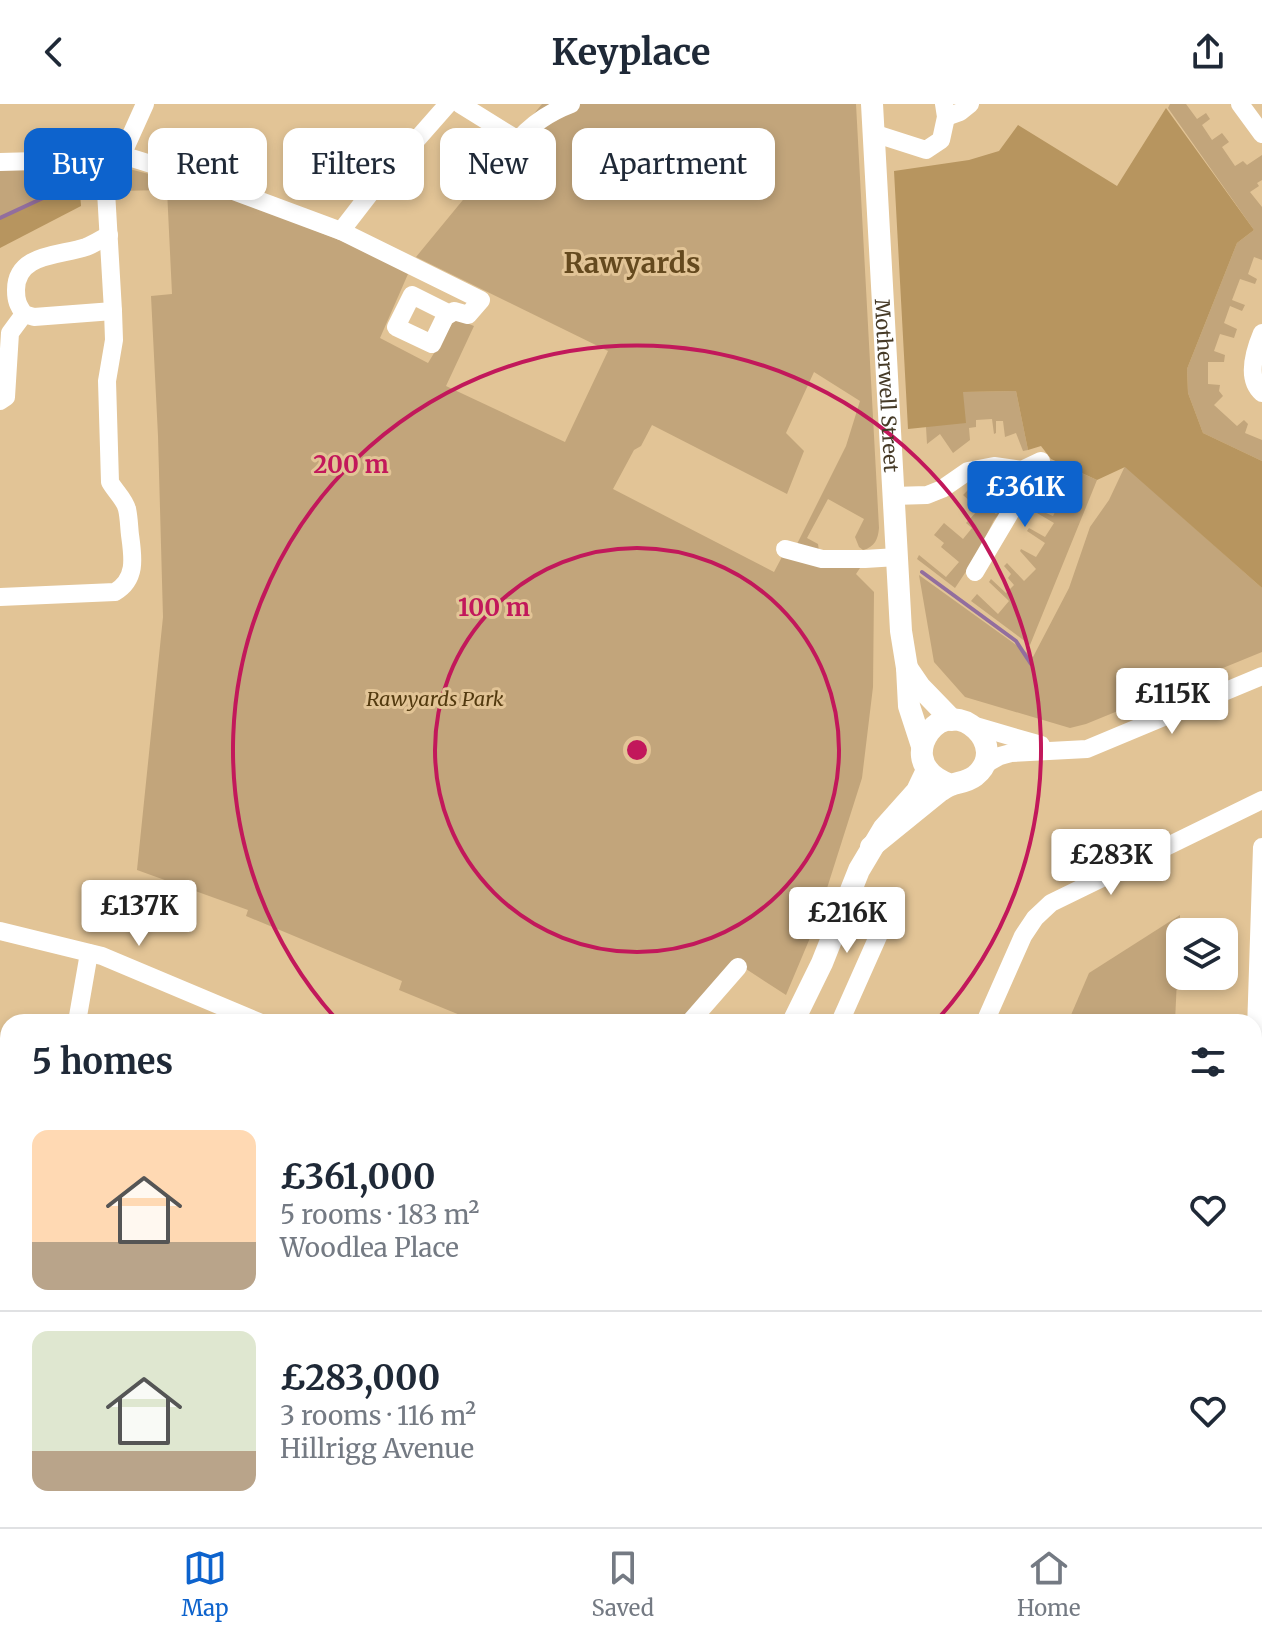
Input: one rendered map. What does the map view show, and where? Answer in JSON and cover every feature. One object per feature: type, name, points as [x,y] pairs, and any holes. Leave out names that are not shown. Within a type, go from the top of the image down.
[{"type":"main road","name":"Motherwell Street","points":[[872,104],[901,631],[909,706],[922,746]]},
{"type":"main road","points":[[871,847],[940,791],[966,782],[984,765],[987,747],[979,732],[927,695],[907,668]]},
{"type":"main road","points":[[951,785],[940,781],[927,770],[922,760],[922,746],[931,729],[945,721],[962,722]]},
{"type":"main road","points":[[797,1014],[817,975],[871,847],[917,791],[927,770]]},
{"type":"street","points":[[130,128],[145,104]]},
{"type":"street","points":[[341,231],[448,104]]},
{"type":"street","points":[[460,104],[518,140],[539,120],[571,104]]},
{"type":"street","points":[[873,133],[926,150],[941,140],[945,111],[960,112],[970,104]]},
{"type":"street","points":[[1240,104],[1262,134]]},
{"type":"street","points":[[0,162],[24,161]]},
{"type":"street","points":[[132,161],[212,183],[341,231],[481,300],[468,315],[454,311],[450,314]]},
{"type":"street","points":[[0,597],[115,592],[130,577],[133,562],[127,506],[110,482],[107,381],[114,340],[109,235],[111,200]]},
{"type":"street","points":[[109,235],[86,247],[25,265],[16,281],[16,302],[24,314],[34,317],[113,311]]},
{"type":"street","points":[[0,401],[6,397],[10,333],[24,314]]},
{"type":"street","points":[[1262,333],[1251,378],[1262,393]]},
{"type":"street","points":[[893,496],[927,495],[968,471],[994,466],[1022,470],[1041,461]]},
{"type":"street","points":[[975,572],[1014,506],[1013,469]]},
{"type":"street","points":[[785,549],[822,559],[897,557]]},
{"type":"street","points":[[984,765],[1011,753],[1087,749],[1262,676]]},
{"type":"street","points":[[962,722],[1009,737],[1072,750]]},
{"type":"street","points":[[989,1014],[1023,936],[1035,918],[1051,903],[1262,800]]},
{"type":"street","points":[[1257,1014],[1262,847]]},
{"type":"street","points":[[844,1014],[892,905]]},
{"type":"street","points":[[0,931],[102,956],[240,1014]]},
{"type":"street","points":[[78,1014],[89,953]]},
{"type":"street","points":[[697,1014],[738,967]]},
{"type":"green space","name":"Rawyards Park","points":[[542,104],[856,104],[879,528],[875,542],[863,550],[859,547],[855,537],[864,519],[828,499],[807,538],[818,544],[819,551],[796,546],[846,446],[860,401],[814,372],[786,433],[804,451],[787,494],[652,425],[613,489],[774,572],[783,555],[812,564],[860,568],[856,574],[874,592],[873,687],[862,778],[815,926],[786,995],[746,969],[736,958],[686,1014],[458,1014],[399,990],[402,981],[246,916],[248,910],[137,870],[163,617],[151,296],[172,294],[167,200],[234,200],[357,247],[408,274],[380,338],[428,363],[453,322],[459,320],[474,326],[446,386],[565,442],[608,351],[416,257],[463,200],[556,200],[556,128],[522,128]]},
{"type":"green space","points":[[1170,104],[1186,104],[1197,119],[1206,113],[1210,119],[1202,125],[1212,140],[1222,133],[1229,142],[1222,147],[1235,166],[1243,161],[1247,165],[1262,155],[1262,180],[1250,192],[1262,207],[1262,260],[1254,257],[1248,274],[1257,279],[1255,284],[1240,279],[1232,300],[1245,305],[1242,311],[1230,306],[1224,323],[1237,329],[1234,338],[1220,334],[1214,351],[1225,355],[1224,362],[1208,362],[1208,384],[1220,385],[1219,391],[1223,396],[1214,405],[1237,426],[1244,420],[1248,424],[1245,433],[1262,440],[1262,461],[1203,433],[1188,393],[1187,369],[1237,243],[1254,230],[1168,108]]},
{"type":"green space","points":[[24,167],[24,200],[37,200],[0,218],[0,168]]},
{"type":"green space","name":"Rawyards Park","points":[[132,170],[148,174],[148,190],[132,191]]},
{"type":"green space","points":[[1016,391],[1028,450],[1023,451],[1016,433],[1005,437],[1003,421],[996,421],[994,434],[992,419],[976,420],[976,427],[969,428],[970,440],[953,453],[940,434],[927,444],[926,427],[962,392]]},
{"type":"green space","points":[[1059,463],[1097,480],[1030,645],[971,601],[977,594],[998,614],[1009,601],[989,582],[991,579],[1006,593],[1014,585],[1008,578],[1011,574],[1004,566],[1007,563],[1024,581],[1036,569],[1020,551],[1036,557],[1045,543],[1027,531],[1029,528],[1045,537],[1054,523],[1037,513],[1039,510],[1053,516],[1058,506],[1052,503],[1054,499],[1046,496],[1048,491],[1056,494],[1059,488],[1070,492],[1076,477],[1057,469]]},
{"type":"green space","points":[[1125,466],[1262,588],[1262,652],[1070,728],[965,697],[934,662],[919,575],[1033,657],[1069,588],[1090,527],[1109,500]]},
{"type":"green space","points":[[968,490],[979,500],[983,498],[990,504],[997,501],[991,509],[996,514],[1003,509],[955,588],[917,559],[919,555],[946,577],[959,562],[941,547],[944,543],[934,535],[944,523],[963,539],[972,528],[966,523],[979,509],[963,495]]},
{"type":"green space","points":[[1166,924],[1166,990],[1176,990],[1175,1014],[1071,1014],[1089,973]]},
{"type":"shaded area","points":[[1166,108],[1254,230],[1237,243],[1187,369],[1188,393],[1203,433],[1262,461],[1262,588],[1125,467],[1097,480],[1051,459],[1041,446],[1028,450],[1016,391],[963,392],[966,423],[908,429],[894,171],[969,160],[999,151],[1018,125],[1117,186]]},
{"type":"shaded area","points":[[37,200],[81,200],[81,206],[0,248],[0,218]]},
{"type":"waterway","points":[[0,218],[39,200]]},
{"type":"waterway","points":[[922,572],[1016,641],[1031,664]]},
{"type":"district","name":"Rawyards","points":[[632,263]]}]
